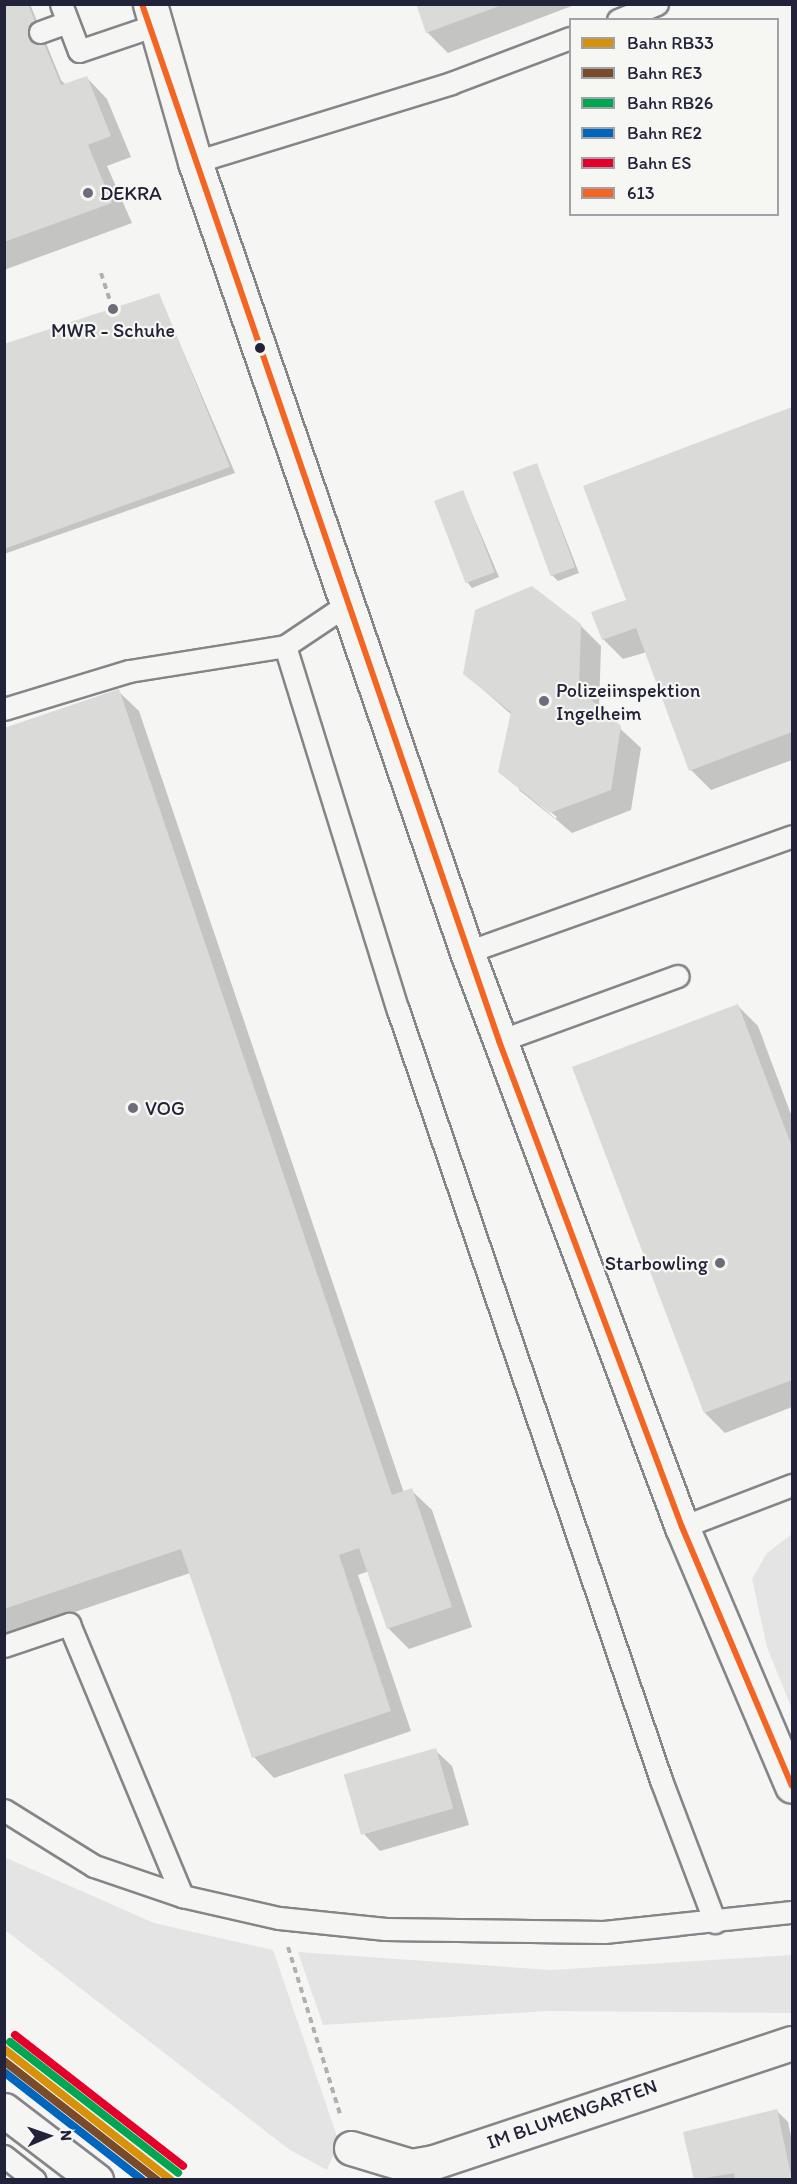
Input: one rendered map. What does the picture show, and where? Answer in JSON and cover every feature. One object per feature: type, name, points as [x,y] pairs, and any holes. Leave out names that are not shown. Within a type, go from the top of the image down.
[{"type":"main road","points":[[148,12],[195,162],[499,1041],[682,1527],[792,1786]]},
{"type":"main road","name":"IM BLUMENGARTEN","points":[[351,2148],[411,2166],[434,2162],[792,2043]]},
{"type":"main road","points":[[4,2110],[96,2180]]},
{"type":"lane","points":[[623,18],[657,4]]},
{"type":"lane","points":[[40,32],[64,13],[79,51],[148,12]]},
{"type":"lane","points":[[195,162],[451,83],[569,38]]},
{"type":"lane","points":[[4,709],[129,671],[285,646],[346,604]]},
{"type":"lane","points":[[285,646],[402,1021],[715,1922]]},
{"type":"lane","points":[[467,952],[792,836]]},
{"type":"lane","points":[[499,1041],[678,976]]},
{"type":"lane","points":[[682,1527],[792,1485]]},
{"type":"lane","points":[[4,1646],[69,1624],[182,1896]]},
{"type":"lane","points":[[4,1810],[94,1866],[182,1896],[279,1918],[492,1932],[604,1932],[792,1912]]},
{"type":"lane","points":[[4,2156],[35,2180]]},
{"type":"path","points":[[101,273],[113,309]]},
{"type":"path","points":[[279,1918],[351,2148]]},
{"type":"shaded area","points":[[792,1534],[792,1709],[767,1647],[752,1579],[767,1553]]},
{"type":"shaded area","points":[[4,1857],[154,1923],[273,1950],[339,2142],[327,2170],[290,2150],[5,1930]]},
{"type":"shaded area","points":[[298,1952],[551,1970],[792,1955],[792,2013],[548,2011],[323,2025]]},
{"type":"building","points":[[4,4],[28,4],[61,85],[87,76],[111,136],[88,145],[112,203],[4,242]]},
{"type":"building","points":[[416,4],[502,4],[502,5],[426,33]]},
{"type":"building","points":[[159,293],[230,467],[4,549],[4,344]]},
{"type":"building","points":[[792,407],[792,732],[689,771],[636,628],[602,640],[591,612],[626,600],[583,486]]},
{"type":"building","points":[[537,463],[575,567],[551,576],[513,472]]},
{"type":"building","points":[[463,490],[495,572],[466,583],[434,501]]},
{"type":"building","name":"Polizeiinspektion Ingelheim","points":[[532,586],[581,624],[579,689],[621,726],[611,790],[550,813],[498,772],[511,712],[463,674],[475,610]]},
{"type":"building","name":"VOG","points":[[119,689],[392,1495],[412,1488],[452,1607],[387,1629],[359,1548],[339,1555],[391,1711],[252,1758],[181,1549],[4,1609],[4,728]]},
{"type":"building","name":"Starbowling","points":[[738,1004],[792,1147],[792,1380],[704,1413],[572,1067]]},
{"type":"building","points":[[436,1748],[453,1809],[361,1835],[344,1774]]},
{"type":"building","points":[[777,2109],[792,2180],[735,2180],[734,2173],[694,2180],[683,2132]]},
{"type":"rail line","name":"ES","points":[[15,2035],[183,2166]]},
{"type":"rail line","name":"RB26","points":[[10,2042],[178,2173]]},
{"type":"rail line","name":"RB33","points":[[4,2049],[171,2180]]},
{"type":"rail line","name":"RE3","points":[[4,2061],[157,2180]]},
{"type":"rail line","name":"RE2","points":[[4,2072],[142,2180]]},
{"type":"transit line","name":"613","points":[[142,4],[499,1041],[682,1527],[792,1786]]},
{"type":"place","name":"DEKRA","points":[[88,193]]},
{"type":"place","name":"MWR - Schuhe","points":[[113,309]]},
{"type":"place","name":"Polizeiinspektion Ingelheim","points":[[544,701]]},
{"type":"place","name":"VOG","points":[[133,1108]]},
{"type":"place","name":"Starbowling","points":[[720,1263]]}]
